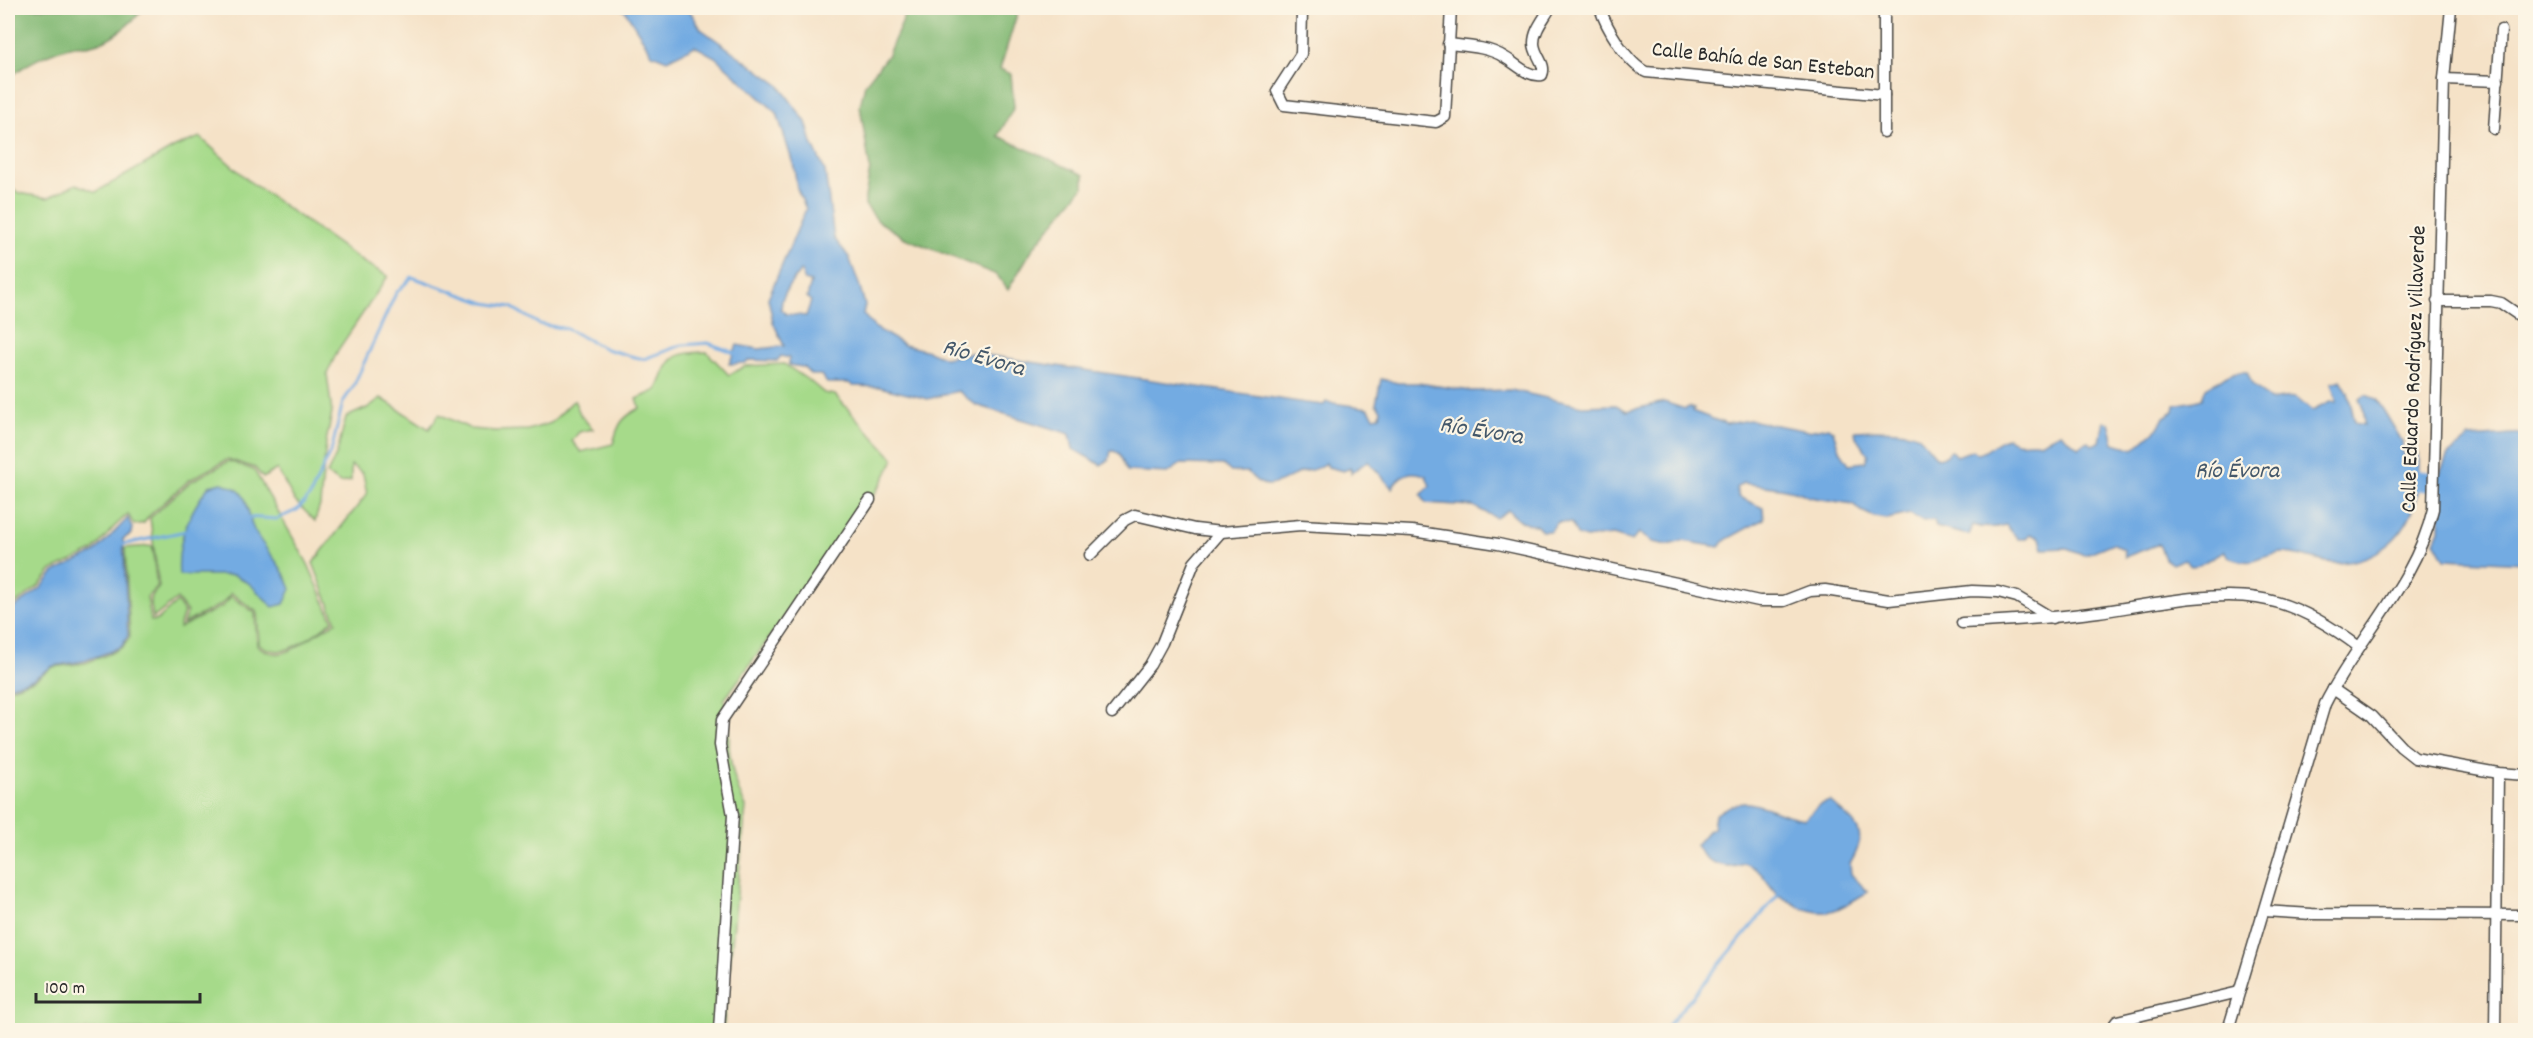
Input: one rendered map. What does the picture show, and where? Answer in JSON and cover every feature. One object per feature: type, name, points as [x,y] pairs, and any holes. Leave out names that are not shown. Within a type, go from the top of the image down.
[{"type":"street","points":[[1302,11],[1300,54],[1277,91],[1284,105],[1437,122],[1445,117],[1451,8]]},
{"type":"street","points":[[1448,44],[1497,52],[1526,72],[1542,75],[1544,67],[1534,44],[1536,33],[1550,8]]},
{"type":"street","name":"Calle Bahía de San Esteban","points":[[1600,8],[1612,33],[1633,63],[1646,72],[1884,95]]},
{"type":"street","points":[[1884,8],[1884,132]]},
{"type":"street","name":"Calle Eduardo Rodríguez Villaverde","points":[[2228,1030],[2318,723],[2333,689],[2408,573],[2428,532],[2434,492],[2444,79],[2451,8]]},
{"type":"street","points":[[2494,129],[2501,30]]},
{"type":"street","points":[[2444,79],[2498,81]]},
{"type":"street","points":[[2437,301],[2491,301],[2500,303],[2526,320]]},
{"type":"street","points":[[719,1030],[733,815],[720,745],[722,720],[870,500]]},
{"type":"street","points":[[1090,555],[1125,519],[1135,515],[1194,529],[1221,532],[1301,525],[1412,531],[1498,544],[1759,601],[1784,601],[1810,591],[1825,590],[1889,600],[1972,591],[1998,592],[2017,597],[2052,618]]},
{"type":"street","points":[[1112,713],[1141,677],[1158,650],[1194,563],[1221,532]]},
{"type":"street","points":[[1962,623],[2052,618],[2202,598],[2258,598],[2282,603],[2304,613],[2336,630],[2359,647]]},
{"type":"street","points":[[2333,689],[2372,716],[2401,747],[2415,758],[2498,773],[2526,775]]},
{"type":"street","points":[[2495,1030],[2498,773]]},
{"type":"street","points":[[2264,911],[2312,914],[2526,915]]},
{"type":"street","points":[[2115,1030],[2116,1020],[2239,992]]},
{"type":"green space","points":[[8,8],[144,8],[133,20],[106,40],[89,46],[73,46],[56,51],[20,69],[8,81]]},
{"type":"green space","points":[[905,8],[1019,8],[1000,69],[1011,74],[1014,107],[998,136],[1084,175],[1084,186],[1033,248],[1008,290],[997,275],[905,238],[878,221],[865,205],[870,169],[860,106],[865,84],[887,56],[902,23]]},
{"type":"green space","points":[[200,137],[249,181],[363,262],[388,276],[338,350],[327,374],[332,413],[326,442],[320,505],[315,521],[295,501],[277,469],[263,478],[255,468],[228,459],[189,480],[144,523],[134,525],[128,514],[93,551],[52,570],[39,586],[8,609],[8,187],[19,193],[48,198],[76,184],[96,192],[175,147]]},
{"type":"green space","points":[[707,352],[729,375],[745,366],[784,364],[824,393],[835,395],[894,459],[880,486],[724,700],[728,713],[732,769],[746,807],[723,1030],[8,1030],[8,689],[34,680],[53,667],[85,663],[123,647],[130,637],[125,548],[152,546],[157,587],[147,597],[151,621],[157,620],[177,602],[184,612],[179,628],[223,606],[231,596],[255,613],[257,645],[270,652],[288,651],[336,622],[313,563],[367,494],[363,474],[351,465],[351,481],[340,483],[327,474],[337,453],[346,417],[367,408],[381,398],[429,429],[439,414],[471,429],[528,430],[551,423],[574,400],[581,416],[593,429],[579,432],[572,441],[581,452],[613,444],[621,422],[640,408],[637,399],[657,390],[673,359],[679,355]]},
{"type":"green space","points":[[229,461],[254,470],[308,564],[333,621],[307,640],[288,649],[278,651],[259,644],[257,612],[231,593],[222,604],[183,624],[187,612],[177,599],[153,618],[150,598],[159,587],[150,518],[190,482]]},
{"type":"water","name":"Río Évora","points":[[620,8],[688,8],[701,29],[779,85],[806,122],[812,143],[825,171],[834,238],[849,257],[865,305],[863,314],[874,327],[904,345],[929,351],[945,358],[971,353],[1306,403],[1324,405],[1326,402],[1368,408],[1374,417],[1380,416],[1381,410],[1376,404],[1381,379],[1471,391],[1511,390],[1582,406],[1616,405],[1627,411],[1664,402],[1685,409],[1689,407],[1695,409],[1692,411],[1726,424],[1749,420],[1808,431],[1828,427],[1833,431],[1839,449],[1849,464],[1865,462],[1868,454],[1856,437],[1855,431],[1888,430],[1913,434],[1918,436],[1938,458],[1946,456],[1951,450],[1957,456],[1973,450],[1978,454],[1982,453],[1999,441],[2008,438],[2016,442],[2040,443],[2060,433],[2078,447],[2088,441],[2092,445],[2100,442],[2104,421],[2109,423],[2114,443],[2134,449],[2159,427],[2164,417],[2174,411],[2175,405],[2202,399],[2206,388],[2236,372],[2247,372],[2252,384],[2270,400],[2293,398],[2312,411],[2330,402],[2337,402],[2331,383],[2341,380],[2348,392],[2355,423],[2364,425],[2364,411],[2359,399],[2366,395],[2376,399],[2402,441],[2403,455],[2409,459],[2419,454],[2418,496],[2405,526],[2397,536],[2388,545],[2365,558],[2330,563],[2284,553],[2247,562],[2230,558],[2224,551],[2199,565],[2191,566],[2184,559],[2172,564],[2165,559],[2159,544],[2125,557],[2124,550],[2113,543],[2084,555],[2067,548],[2043,549],[2040,538],[2030,534],[2026,539],[2018,539],[2006,525],[1990,528],[1973,525],[1969,535],[1936,527],[1934,520],[1922,521],[1910,514],[1887,519],[1874,517],[1859,510],[1853,504],[1809,497],[1799,492],[1780,488],[1743,483],[1736,488],[1739,497],[1763,508],[1764,519],[1727,539],[1719,547],[1683,541],[1668,545],[1662,544],[1652,542],[1639,533],[1632,541],[1613,535],[1586,538],[1577,535],[1571,523],[1558,522],[1550,531],[1542,531],[1537,525],[1521,521],[1508,510],[1496,518],[1473,506],[1426,503],[1421,495],[1430,486],[1426,476],[1416,473],[1407,474],[1399,479],[1392,488],[1368,461],[1351,473],[1351,468],[1343,471],[1328,467],[1326,463],[1279,483],[1267,485],[1255,479],[1248,472],[1231,472],[1223,465],[1181,464],[1168,473],[1127,471],[1119,453],[1111,450],[1109,460],[1101,465],[1073,449],[1070,434],[976,405],[958,391],[928,399],[879,387],[827,383],[821,375],[811,375],[803,367],[789,365],[789,358],[781,356],[777,361],[749,360],[745,363],[729,364],[737,345],[759,349],[784,346],[773,322],[768,298],[806,209],[797,188],[794,167],[777,113],[715,57],[695,46],[667,60],[652,54],[626,12]],"holes":[[[801,270],[804,280],[811,282],[807,298],[811,301],[806,316],[786,314],[781,309],[788,287]]]},
{"type":"water","points":[[2525,434],[2525,563],[2445,559],[2435,541],[2440,529],[2441,471],[2448,455],[2470,438]]},
{"type":"water","points":[[222,483],[235,488],[242,494],[254,530],[287,580],[291,589],[284,604],[273,607],[250,584],[234,575],[179,575],[182,539],[195,506],[209,486]]},
{"type":"water","points":[[128,518],[132,528],[131,534],[123,539],[128,636],[122,646],[84,661],[53,666],[33,679],[8,687],[8,612],[41,588],[54,572],[94,553]]},
{"type":"water","points":[[1830,801],[1857,828],[1859,843],[1850,864],[1851,874],[1868,892],[1834,910],[1817,912],[1796,905],[1776,893],[1762,875],[1749,865],[1743,863],[1729,866],[1716,863],[1704,856],[1696,845],[1708,831],[1713,829],[1715,815],[1739,803],[1760,805],[1805,819],[1819,805]]},
{"type":"waterway","points":[[245,517],[277,519],[297,510],[310,496],[332,448],[343,402],[353,387],[396,293],[412,277],[485,303],[511,307],[539,324],[567,329],[606,349],[631,356],[644,359],[682,345],[708,343],[735,353]]},
{"type":"waterway","name":"Río Évora","points":[[2391,477],[2454,485]]},
{"type":"waterway","points":[[120,545],[186,531]]},
{"type":"waterway","points":[[1664,1030],[1778,895]]}]
